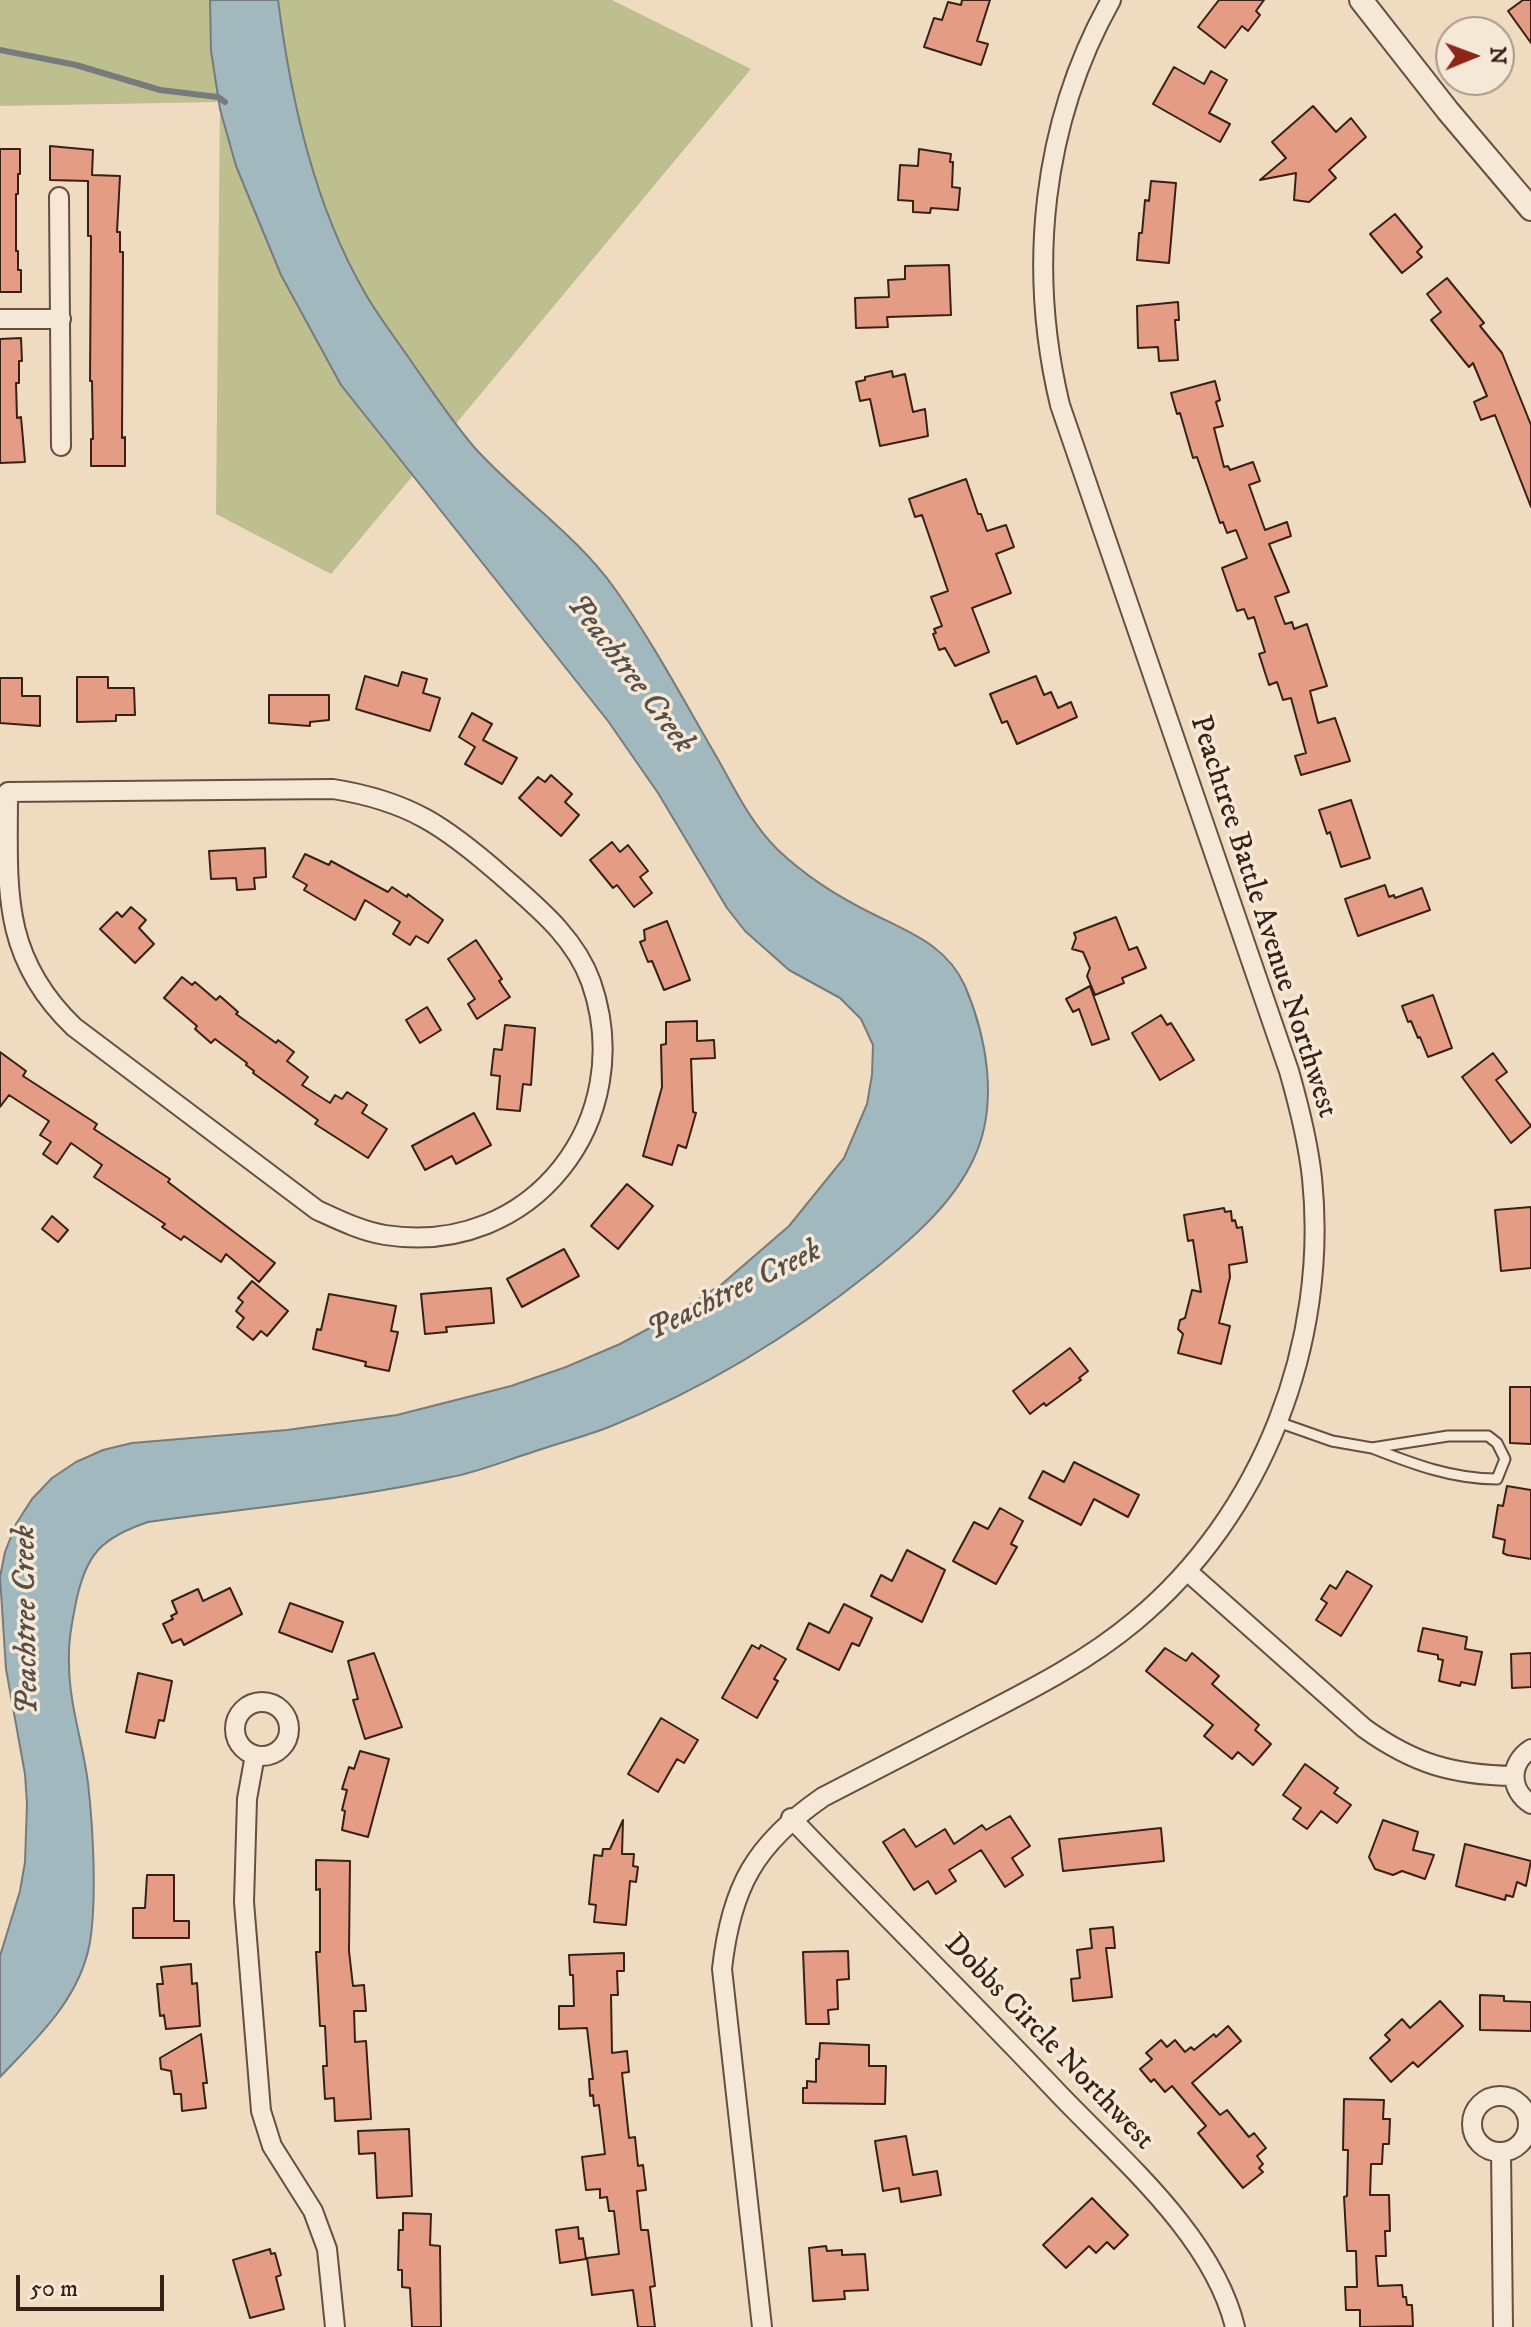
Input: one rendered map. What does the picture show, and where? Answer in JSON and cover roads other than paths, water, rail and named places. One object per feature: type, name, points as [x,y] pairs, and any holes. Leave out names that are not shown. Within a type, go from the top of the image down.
[{"type":"street","name":"Peachtree Battle Avenue Northwest","points":[[762,2327],[722,1969],[726,1927],[744,1882],[764,1847],[791,1818],[823,1797],[1076,1664],[1135,1621],[1187,1571],[1248,1486],[1278,1422],[1304,1340],[1312,1286],[1314,1217],[1304,1125],[1284,1056],[1060,405],[1050,359],[1043,243],[1047,189],[1057,136],[1072,84],[1111,0]]},
{"type":"street","points":[[1361,0],[1448,111],[1531,209]]},
{"type":"street","points":[[59,197],[61,446]]},
{"type":"street","points":[[0,319],[61,319]]},
{"type":"street","points":[[333,789],[388,801],[440,825],[466,844],[549,918],[572,946],[590,980],[603,1024],[603,1069],[593,1114],[575,1152],[550,1182],[523,1205],[492,1223],[458,1233],[419,1238],[383,1235],[349,1225],[317,1210],[74,1027],[42,993],[21,956],[10,917],[4,792],[333,789]]},
{"type":"street","points":[[1187,1571],[1388,1746],[1444,1770],[1474,1775],[1514,1776]]},
{"type":"street","points":[[1531,1749],[1519,1760],[1514,1776],[1518,1791],[1531,1804]]},
{"type":"street","points":[[255,1755],[247,1799],[244,1902],[261,2111],[272,2146],[313,2211],[327,2249],[335,2327]]},
{"type":"street","name":"Dobbs Circle Northwest","points":[[791,1818],[1166,2206],[1205,2257],[1235,2327]]},
{"type":"street","points":[[1501,2152],[1503,2327]]},
{"type":"lane","points":[[1278,1422],[1332,1441],[1372,1448],[1428,1470],[1479,1479],[1497,1479],[1505,1459],[1497,1443],[1488,1436],[1448,1436],[1372,1448]]},
{"type":"water","name":"Peachtree Creek","points":[[210,0],[278,0],[290,76],[307,151],[332,224],[365,293],[441,405],[474,447],[583,551],[615,589],[656,652],[760,829],[777,849],[811,877],[927,942],[957,972],[973,1006],[984,1049],[988,1094],[986,1116],[982,1137],[965,1175],[943,1206],[916,1234],[811,1317],[746,1359],[679,1396],[599,1431],[471,1472],[338,1497],[148,1522],[118,1534],[98,1550],[80,1585],[69,1655],[71,1693],[86,1768],[91,1820],[94,1884],[90,1942],[85,1963],[67,1999],[42,2032],[0,2077],[0,1956],[20,1891],[25,1862],[27,1804],[25,1774],[6,1669],[0,1577],[5,1552],[16,1524],[32,1499],[52,1478],[76,1462],[103,1450],[132,1443],[287,1430],[397,1415],[511,1386],[620,1344],[722,1284],[789,1226],[844,1158],[867,1104],[872,1075],[873,1045],[861,1019],[840,998],[789,970],[745,931],[727,908],[658,793],[608,721],[341,385],[281,275],[236,166],[220,109],[211,51]]},
{"type":"waterway","points":[[0,50],[76,65],[160,90],[218,97],[225,102]]}]
